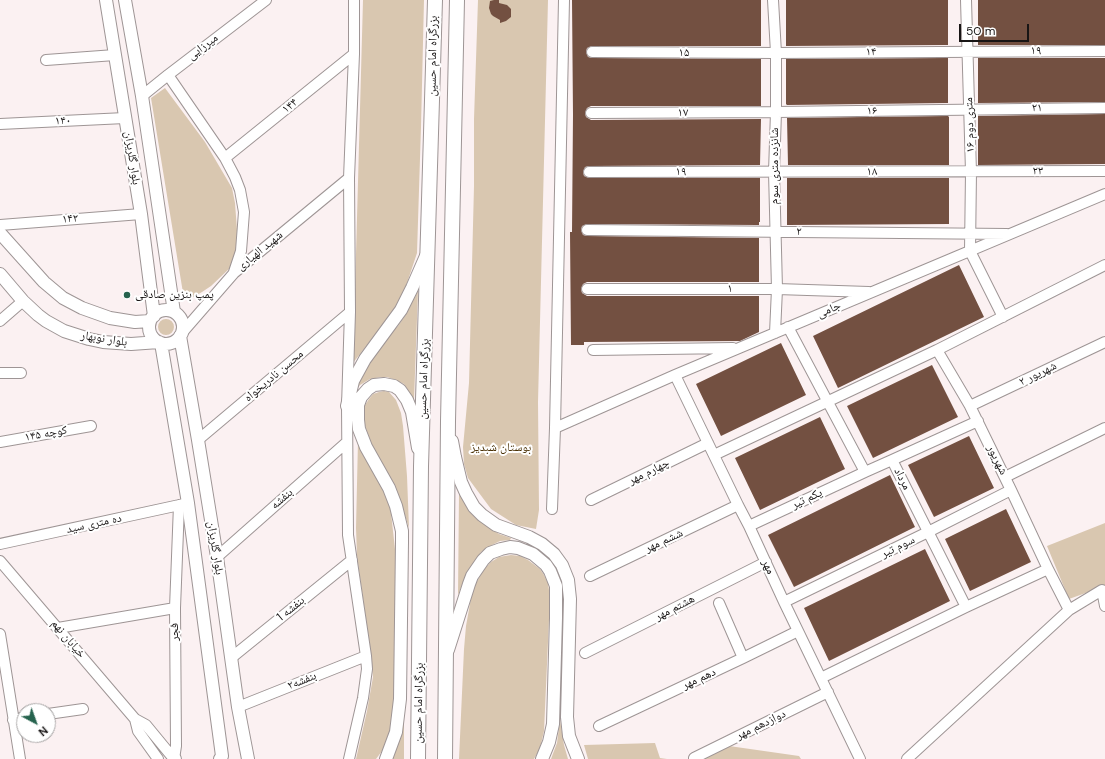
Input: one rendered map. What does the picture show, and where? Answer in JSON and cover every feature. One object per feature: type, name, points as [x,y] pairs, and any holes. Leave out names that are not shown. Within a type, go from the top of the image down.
[{"type":"highway","name":"بزرگراه امام حسین","points":[[418,757],[421,466],[435,0]]},
{"type":"highway","name":"بزرگراه امام حسین","points":[[445,757],[448,421],[457,0]]},
{"type":"main road","name":"بلوار گلریزان","points":[[106,0],[141,214],[152,318]]},
{"type":"main road","name":"بلوار گلریزان","points":[[125,0],[142,96],[174,312]]},
{"type":"main road","name":"بلوار نوبهار","points":[[0,233],[44,282],[63,298],[82,308],[110,318],[135,322],[152,318]]},
{"type":"main road","points":[[347,406],[353,381],[365,359],[401,310],[428,251]]},
{"type":"main road","name":"بلوار نوبهار","points":[[0,274],[23,301],[38,315],[64,331],[103,342],[132,344],[160,343]]},
{"type":"main road","points":[[165,310],[174,312],[181,319],[181,335],[172,343],[160,343],[152,336],[150,331],[152,318],[157,313],[165,310]]},
{"type":"main road","name":"بلوار گلریزان","points":[[181,335],[217,557],[238,707],[248,758]]},
{"type":"main road","name":"بلوار گلریزان","points":[[160,343],[221,758]]},
{"type":"main road","points":[[386,759],[396,732],[400,699],[402,531],[396,506],[389,488],[366,446],[359,429],[358,405],[361,397],[374,385],[384,384],[394,386],[400,390],[407,400],[412,412],[421,466]]},
{"type":"main road","points":[[448,421],[458,473],[466,493],[474,507],[482,515],[496,524],[542,544],[554,554],[562,565],[568,580],[570,599],[567,717],[569,736],[578,759]]},
{"type":"main road","points":[[445,658],[469,584],[477,567],[483,560],[490,554],[510,547],[525,550],[534,554],[541,560],[550,571],[554,580],[556,597],[553,724],[550,742],[542,759]]},
{"type":"street","name":"میرزایی","points":[[142,96],[168,74],[266,0]]},
{"type":"street","points":[[349,759],[365,687],[367,668],[348,535],[347,406],[350,312],[349,178],[354,54],[354,0]]},
{"type":"street","points":[[552,509],[564,0]]},
{"type":"street","name":"شانزده متری سوم","points":[[774,0],[776,53],[774,172],[777,289],[775,333]]},
{"type":"street","name":"۱۶ متری دوم","points":[[966,0],[971,172],[970,251]]},
{"type":"street","name":"۱۹","points":[[967,51],[1105,50]]},
{"type":"street","name":"۱۴","points":[[776,53],[967,51]]},
{"type":"street","name":"۱۵","points":[[592,52],[776,53]]},
{"type":"street","name":"۱۴۴","points":[[225,158],[354,54]]},
{"type":"street","points":[[46,60],[115,55]]},
{"type":"street","points":[[168,74],[225,158],[240,190],[244,212],[241,251],[234,273]]},
{"type":"street","name":"۲۱","points":[[969,109],[1105,108]]},
{"type":"street","name":"۱۶","points":[[776,112],[969,109]]},
{"type":"street","name":"۱۷","points":[[591,113],[776,112]]},
{"type":"street","name":"۱۴۰","points":[[0,124],[125,118]]},
{"type":"street","name":"۲۳","points":[[971,172],[1105,171]]},
{"type":"street","name":"۱۹","points":[[589,172],[774,172]]},
{"type":"street","name":"۱۸","points":[[774,172],[971,172]]},
{"type":"street","name":"شهید الهیاری","points":[[181,335],[234,273],[349,178]]},
{"type":"street","name":"جامی","points":[[554,428],[738,348],[1105,194]]},
{"type":"street","name":"۱۴۲","points":[[0,224],[141,214]]},
{"type":"street","name":"۲","points":[[587,230],[1011,234]]},
{"type":"street","points":[[970,251],[1003,317]]},
{"type":"street","points":[[714,455],[937,350],[1105,265]]},
{"type":"street","name":"۱","points":[[587,289],[777,289],[873,292]]},
{"type":"street","points":[[0,321],[23,301]]},
{"type":"street","name":"محسن نادریخواه","points":[[198,440],[350,312]]},
{"type":"street","points":[[788,328],[865,472]]},
{"type":"street","name":"شهریور ۲","points":[[970,406],[1105,342]]},
{"type":"street","points":[[593,350],[738,348]]},
{"type":"street","name":"شهریور","points":[[937,350],[978,421],[1069,610]]},
{"type":"street","points":[[0,373],[21,373]]},
{"type":"street","name":"مهر","points":[[675,375],[860,759]]},
{"type":"street","points":[[892,460],[978,421]]},
{"type":"street","name":"کوچه ۱۴۵","points":[[0,442],[91,426]]},
{"type":"street","points":[[1005,477],[1105,428]]},
{"type":"street","name":"بنفشه","points":[[217,557],[348,442]]},
{"type":"street","name":"چهارم مهر","points":[[591,500],[708,443]]},
{"type":"street","name":"مرداد","points":[[865,472],[892,460],[966,607]]},
{"type":"street","name":"یکم تیر","points":[[749,526],[865,472]]},
{"type":"street","name":"سوم تیر","points":[[784,602],[1011,490]]},
{"type":"street","name":"ده متری سید","points":[[0,544],[183,504]]},
{"type":"street","name":"فجر","points":[[175,759],[175,608],[183,504]]},
{"type":"street","name":"ششم مهر","points":[[590,576],[738,505]]},
{"type":"street","name":"بنفشه 1","points":[[231,658],[352,560]]},
{"type":"street","name":"خیابان نهم","points":[[0,561],[135,719],[146,725],[175,759]]},
{"type":"street","name":"هشتم مهر","points":[[585,653],[766,562]]},
{"type":"street","points":[[821,678],[966,607],[1048,569]]},
{"type":"street","points":[[907,759],[1069,610],[1102,590],[1105,606]]},
{"type":"street","points":[[719,603],[743,658]]},
{"type":"street","points":[[58,628],[175,608]]},
{"type":"street","name":"دهم مهر","points":[[599,726],[798,631]]},
{"type":"street","points":[[0,634],[20,759]]},
{"type":"street","name":"بنفشه۲","points":[[238,707],[366,656]]},
{"type":"street","name":"دوازدهم مهر","points":[[694,758],[828,692]]},
{"type":"street","points":[[56,713],[83,709]]},
{"type":"street","name":"خیابان نهم","points":[[135,719],[138,731],[158,759]]},
{"type":"green space","points":[[363,0],[424,0],[421,127],[417,253],[401,301],[353,363]]},
{"type":"green space","name":"بوستان شبدیز","points":[[478,0],[548,0],[538,402],[539,510],[536,529],[516,525],[491,509],[468,478],[464,464],[463,447],[469,383],[474,186],[474,119]]},
{"type":"green space","points":[[165,88],[205,142],[232,188],[235,203],[237,230],[236,253],[230,268],[211,286],[193,297],[184,299],[151,98]]},
{"type":"green space","points":[[418,291],[414,400],[404,384],[387,377],[370,379],[360,385],[356,390],[357,379],[405,316]]},
{"type":"green space","points":[[163,319],[169,319],[174,324],[172,333],[169,335],[163,335],[158,330],[158,324]]},
{"type":"green space","points":[[384,391],[389,392],[396,400],[401,413],[407,476],[409,528],[402,506],[373,448],[364,423],[365,405],[373,394]]},
{"type":"green space","points":[[358,440],[390,504],[396,558],[397,679],[391,733],[385,747],[376,759],[356,759],[373,677],[357,556],[356,528]]},
{"type":"green space","points":[[459,494],[462,495],[489,527],[499,534],[511,538],[510,540],[500,541],[481,552],[467,572],[458,595]]},
{"type":"green space","points":[[1105,523],[1105,586],[1069,599],[1047,546]]},
{"type":"green space","points":[[511,555],[520,556],[540,569],[548,583],[550,597],[544,731],[540,748],[534,759],[459,759],[464,649],[471,598],[475,585],[484,569],[499,557]]},
{"type":"green space","points":[[404,719],[404,759],[389,759],[399,737]]},
{"type":"green space","points":[[560,720],[568,759],[551,759],[557,743]]},
{"type":"green space","points":[[655,743],[660,758],[667,759],[588,759],[584,745]]},
{"type":"green space","points":[[729,746],[799,756],[801,759],[701,759]]},
{"type":"building","points":[[499,0],[499,3],[507,5],[511,9],[511,17],[506,21],[500,23],[500,20],[491,14],[489,8],[490,1]]},
{"type":"building","points":[[572,0],[761,0],[761,46],[592,46],[587,48],[586,52],[588,57],[592,58],[761,59],[761,106],[591,106],[587,108],[585,113],[586,117],[591,120],[761,119],[760,165],[589,166],[585,167],[583,172],[584,176],[589,178],[760,178],[759,225],[587,224],[582,226],[581,230],[583,235],[587,236],[759,238],[759,282],[587,282],[583,284],[581,289],[582,293],[587,296],[759,296],[759,332],[740,341],[584,342],[584,345],[571,345],[570,232],[572,232],[573,115]]},
{"type":"building","points":[[786,0],[948,0],[948,45],[786,46]]},
{"type":"building","points":[[978,0],[1105,0],[1105,45],[978,45]]},
{"type":"building","points":[[948,58],[948,103],[786,104],[786,59]]},
{"type":"building","points":[[978,58],[1105,58],[1105,102],[978,103]]},
{"type":"building","points":[[1105,114],[1105,164],[978,165],[978,116]]},
{"type":"building","points":[[948,116],[949,165],[788,165],[787,118]]},
{"type":"building","points":[[787,178],[949,178],[949,224],[787,225]]},
{"type":"building","points":[[959,265],[984,317],[838,388],[813,336]]},
{"type":"building","points":[[781,343],[806,395],[721,436],[696,384]]},
{"type":"building","points":[[932,365],[958,417],[873,458],[847,406]]},
{"type":"building","points":[[820,417],[845,469],[760,510],[735,458]]},
{"type":"building","points":[[969,436],[994,488],[934,517],[908,465]]},
{"type":"building","points":[[890,475],[915,527],[794,587],[768,535]]},
{"type":"building","points":[[1006,509],[1031,562],[970,591],[945,539]]},
{"type":"building","points":[[925,549],[950,601],[829,661],[804,608]]},
{"type":"place","name":"پمپ بنزین صادقی","points":[[127,295]]}]
